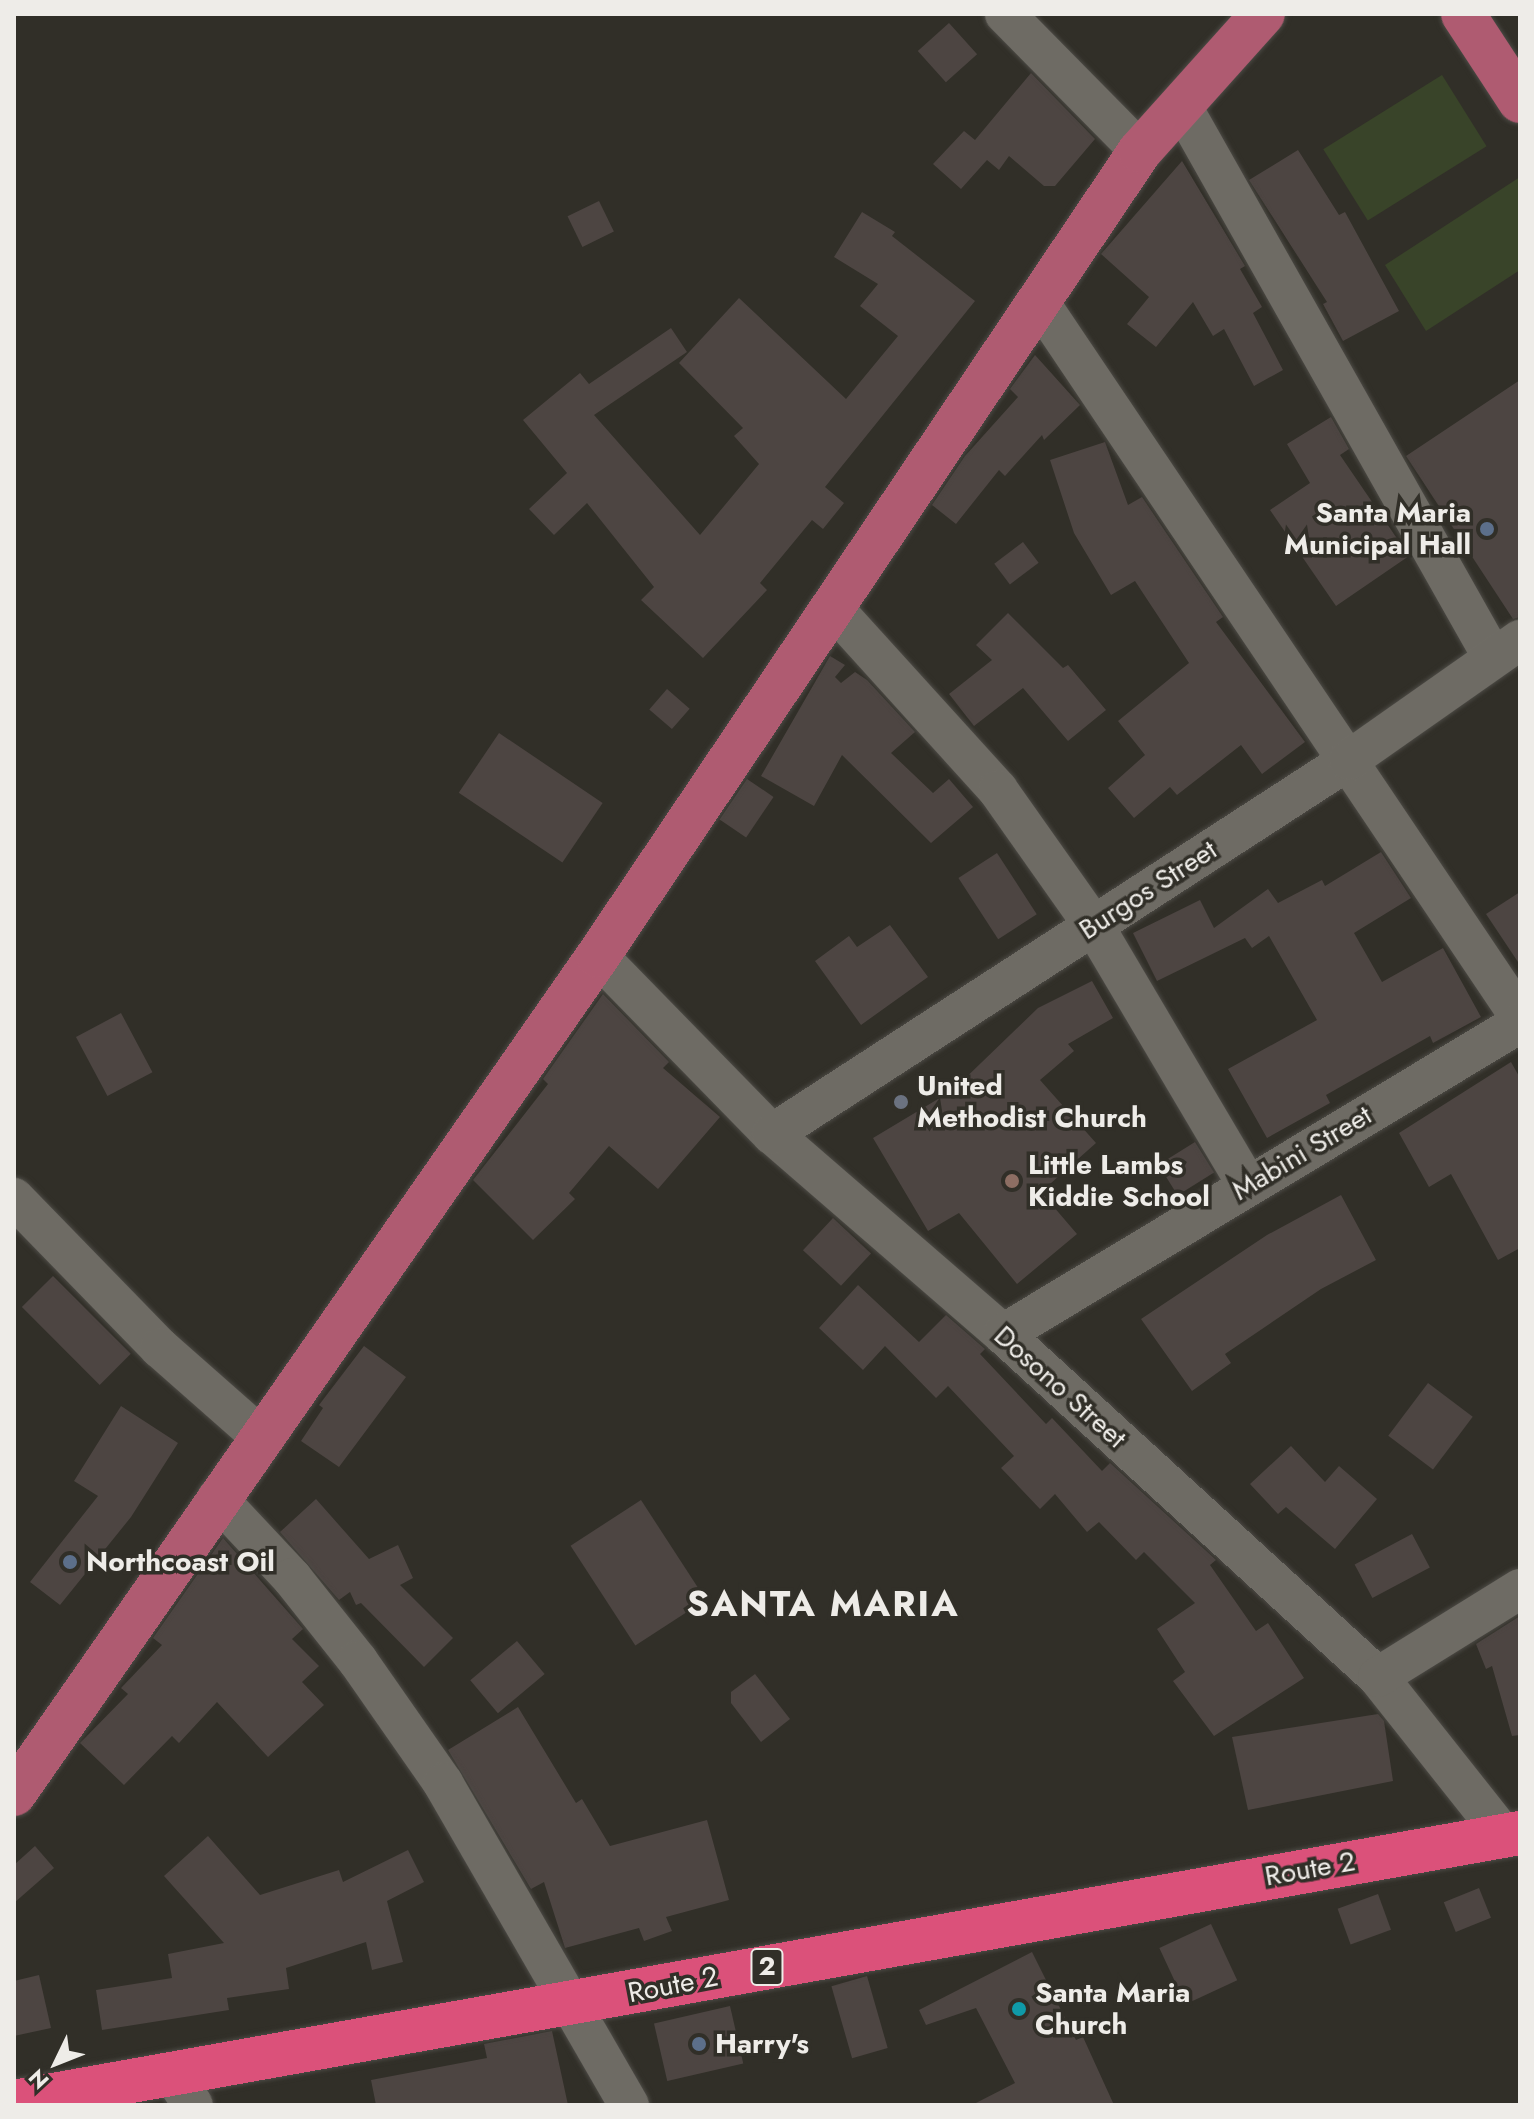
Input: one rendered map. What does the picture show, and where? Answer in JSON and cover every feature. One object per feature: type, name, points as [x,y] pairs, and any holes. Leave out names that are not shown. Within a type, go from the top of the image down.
[{"type":"highway","name":"Route 2","points":[[14,2102],[182,2090],[573,2004],[1053,1913],[1512,1835]]},
{"type":"main road","points":[[14,1794],[217,1498],[598,956],[1140,151],[1263,14]]},
{"type":"main road","points":[[1463,14],[1520,101]]},
{"type":"street","points":[[1005,14],[1140,151]]},
{"type":"street","points":[[1181,105],[1506,648]]},
{"type":"street","points":[[1039,302],[1349,760],[1520,1020]]},
{"type":"street","points":[[833,608],[998,790],[1094,926],[1248,1186]]},
{"type":"street","name":"Burgos Street","points":[[772,1134],[1349,760],[1506,648]]},
{"type":"street","name":"Dosono Street","points":[[598,956],[772,1134],[1003,1334],[1378,1677],[1512,1835]]},
{"type":"street","name":"Mabini Street","points":[[1003,1334],[1520,1020]]},
{"type":"street","points":[[14,1198],[160,1348],[261,1437]]},
{"type":"street","points":[[217,1498],[292,1578],[367,1674],[443,1783],[629,2105]]},
{"type":"street","points":[[1378,1677],[1520,1589]]},
{"type":"green space","points":[[1442,75],[1487,146],[1368,220],[1323,149]]},
{"type":"green space","points":[[1520,177],[1520,270],[1426,331],[1385,265]]},
{"type":"building","points":[[949,23],[977,54],[946,82],[918,51]]},
{"type":"building","points":[[1031,73],[1095,139],[1055,186],[1044,186],[1009,156],[999,170],[987,160],[961,189],[933,164],[964,131],[975,140]]},
{"type":"building","points":[[1298,150],[1339,215],[1345,212],[1399,311],[1343,341],[1323,304],[1327,302],[1249,180]]},
{"type":"building","points":[[1182,161],[1245,266],[1240,269],[1262,307],[1253,313],[1283,370],[1254,386],[1224,329],[1213,336],[1193,302],[1156,347],[1127,324],[1149,297],[1101,254]]},
{"type":"building","points":[[599,201],[614,232],[582,247],[568,216]]},
{"type":"building","points":[[862,212],[895,232],[892,236],[975,301],[825,487],[844,503],[823,529],[812,520],[760,583],[767,590],[703,658],[641,600],[654,587],[587,503],[554,535],[529,509],[567,473],[523,420],[580,373],[589,384],[671,328],[687,352],[594,415],[700,535],[759,464],[734,436],[743,428],[679,363],[739,298],[846,399],[898,336],[860,306],[878,284],[834,257]]},
{"type":"building","points":[[1035,355],[1080,405],[1044,440],[1042,435],[1005,476],[999,470],[956,524],[932,505],[965,456],[1018,397],[1010,389]]},
{"type":"building","name":"Santa Maria Municipal Hall","points":[[1520,380],[1520,617],[1513,619],[1406,456]]},
{"type":"building","points":[[1331,417],[1349,449],[1340,455],[1409,556],[1336,606],[1270,510],[1310,483],[1287,444]]},
{"type":"building","points":[[1105,442],[1128,505],[1142,497],[1223,617],[1216,622],[1305,742],[1262,774],[1241,745],[1177,795],[1170,787],[1134,818],[1108,788],[1145,755],[1118,721],[1189,663],[1135,581],[1111,595],[1074,533],[1050,460]]},
{"type":"building","points":[[1023,542],[1039,563],[1010,584],[994,564]]},
{"type":"building","points":[[1008,613],[1063,668],[1068,665],[1106,710],[1068,741],[1023,688],[974,726],[949,694],[992,660],[976,645]]},
{"type":"building","points":[[830,656],[845,665],[835,677],[841,683],[855,672],[867,680],[915,732],[891,753],[933,793],[949,779],[973,807],[931,843],[842,755],[814,806],[761,776]]},
{"type":"building","points":[[667,689],[690,709],[672,729],[649,709]]},
{"type":"building","points":[[499,733],[603,803],[562,863],[459,793]]},
{"type":"building","points":[[747,779],[774,797],[746,838],[720,820]]},
{"type":"building","points":[[1381,852],[1411,898],[1354,933],[1382,982],[1443,948],[1481,1017],[1433,1043],[1430,1036],[1326,1095],[1330,1103],[1267,1138],[1228,1069],[1317,1020],[1269,936],[1252,948],[1245,938],[1157,981],[1133,933],[1200,900],[1214,928],[1268,889],[1278,903],[1322,880],[1325,886]]},
{"type":"building","points":[[997,853],[1037,914],[998,939],[958,878]]},
{"type":"building","points":[[1520,892],[1520,965],[1486,914]]},
{"type":"building","points":[[890,925],[928,977],[861,1025],[815,961],[849,936],[857,947]]},
{"type":"building","points":[[1092,981],[1113,1018],[1068,1044],[1074,1051],[1040,1080],[1096,1143],[1041,1192],[1077,1234],[1017,1284],[959,1213],[928,1231],[873,1138],[953,1090],[1038,1008]]},
{"type":"building","points":[[603,994],[669,1062],[663,1068],[720,1117],[658,1189],[609,1146],[569,1193],[575,1199],[533,1240],[473,1180],[548,1084],[543,1079]]},
{"type":"building","points":[[121,1013],[152,1072],[107,1096],[76,1037]]},
{"type":"building","points":[[1511,1062],[1520,1078],[1520,1248],[1498,1260],[1451,1174],[1429,1187],[1399,1133]]},
{"type":"building","points":[[1195,1142],[1214,1173],[1178,1195],[1159,1165]]},
{"type":"building","points":[[1341,1195],[1376,1260],[1321,1289],[1225,1354],[1231,1363],[1192,1391],[1141,1319],[1267,1235]]},
{"type":"building","points":[[833,1218],[871,1253],[841,1286],[803,1250]]},
{"type":"building","points":[[53,1276],[131,1354],[100,1385],[22,1307]]},
{"type":"building","points":[[858,1285],[919,1342],[946,1315],[985,1349],[980,1354],[1046,1424],[1052,1418],[1102,1471],[1110,1463],[1216,1560],[1210,1565],[1256,1631],[1268,1623],[1304,1678],[1214,1736],[1173,1681],[1185,1672],[1157,1629],[1195,1603],[1144,1552],[1136,1560],[1099,1522],[1087,1532],[1055,1494],[1040,1509],[1001,1468],[1014,1456],[948,1386],[936,1398],[885,1346],[863,1370],[819,1328]]},
{"type":"building","points":[[364,1346],[406,1377],[339,1467],[301,1441],[323,1408],[319,1405]]},
{"type":"building","points":[[1428,1383],[1473,1417],[1433,1469],[1388,1436]]},
{"type":"building","points":[[121,1406],[178,1443],[131,1517],[60,1605],[30,1582],[98,1496],[74,1481]]},
{"type":"building","points":[[1291,1446],[1325,1482],[1339,1466],[1377,1499],[1335,1549],[1286,1507],[1278,1514],[1250,1484]]},
{"type":"building","points":[[316,1499],[369,1559],[398,1545],[413,1578],[400,1585],[453,1638],[424,1667],[361,1603],[356,1605],[350,1592],[339,1600],[280,1532]]},
{"type":"building","points":[[641,1500],[706,1600],[635,1646],[571,1546]]},
{"type":"building","points":[[1412,1534],[1430,1568],[1372,1598],[1355,1565]]},
{"type":"building","points":[[223,1538],[303,1629],[292,1639],[319,1666],[302,1682],[324,1705],[268,1757],[217,1702],[179,1743],[172,1736],[124,1785],[80,1743],[128,1694],[121,1688],[162,1645],[153,1638]]},
{"type":"building","points":[[1520,1616],[1520,1735],[1512,1736],[1492,1666],[1486,1669],[1476,1644]]},
{"type":"building","points":[[517,1641],[545,1674],[498,1713],[470,1680]]},
{"type":"building","points":[[755,1674],[790,1719],[761,1742],[731,1703],[731,1692]]},
{"type":"building","points":[[518,1707],[576,1803],[582,1799],[610,1846],[707,1820],[729,1900],[666,1917],[672,1931],[644,1941],[639,1928],[565,1948],[544,1882],[531,1889],[448,1750]]},
{"type":"building","points":[[1378,1714],[1384,1721],[1393,1781],[1248,1810],[1232,1737]]},
{"type":"building","points":[[208,1836],[260,1895],[339,1870],[343,1882],[408,1850],[424,1882],[387,1901],[403,1962],[372,1970],[366,1942],[286,1968],[289,1989],[227,1998],[229,2010],[102,2030],[96,1990],[172,1978],[168,1954],[224,1943],[164,1876]]},
{"type":"building","points":[[35,1846],[54,1868],[14,1903],[14,1865]]},
{"type":"building","points":[[1479,1888],[1491,1918],[1456,1932],[1444,1902]]},
{"type":"building","points":[[1378,1894],[1391,1930],[1351,1944],[1338,1909]]},
{"type":"building","points":[[1211,1924],[1237,1980],[1186,2004],[1159,1948]]},
{"type":"building","points":[[1032,1952],[1076,2040],[1083,2037],[1114,2105],[972,2105],[1015,2083],[976,2008],[926,2025],[919,2010]]},
{"type":"building","points":[[39,1975],[51,2028],[14,2036],[14,1981]]},
{"type":"building","points":[[867,1976],[888,2048],[852,2058],[831,1986]]},
{"type":"building","name":"Harry's","points":[[730,2006],[743,2063],[667,2081],[654,2024]]},
{"type":"building","points":[[552,2031],[568,2105],[376,2105],[371,2080],[487,2058],[484,2044]]},
{"type":"place","name":"Santa Maria Municipal Hall","points":[[1487,529]]},
{"type":"place","name":"United Methodist Church","points":[[901,1102]]},
{"type":"place","name":"Little Lambs Kiddie School","points":[[1012,1181]]},
{"type":"place","name":"Northcoast Oil","points":[[70,1562]]},
{"type":"place","name":"Santa Maria Church","points":[[1019,2009]]},
{"type":"place","name":"Harry's","points":[[699,2044]]},
{"type":"district","name":"SANTA MARIA","points":[[823,1604]]}]
